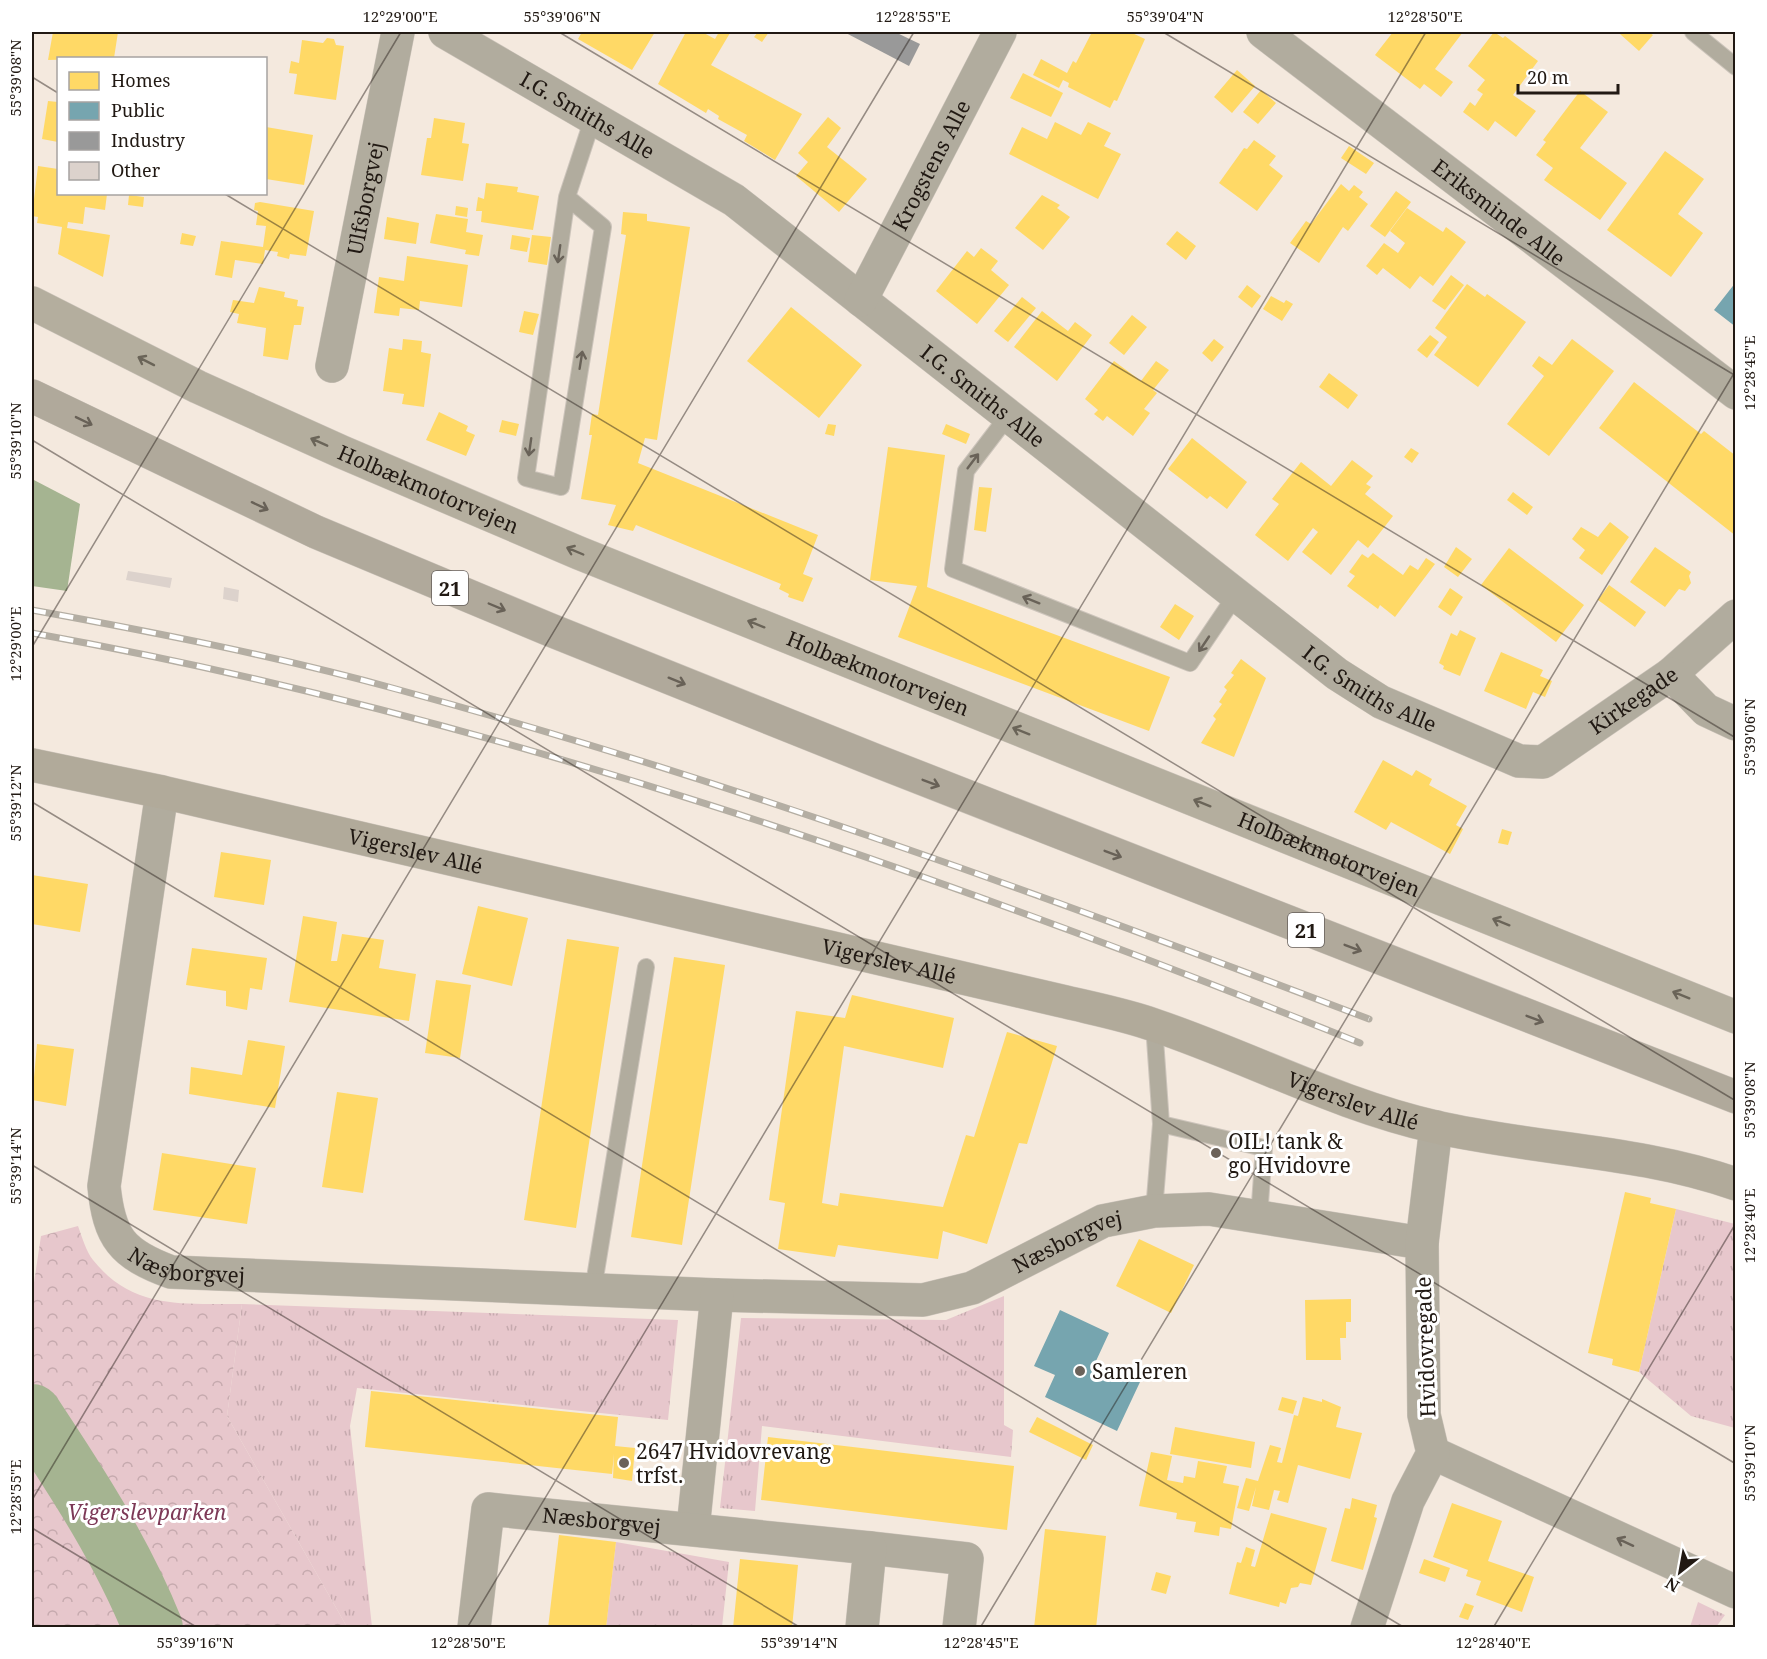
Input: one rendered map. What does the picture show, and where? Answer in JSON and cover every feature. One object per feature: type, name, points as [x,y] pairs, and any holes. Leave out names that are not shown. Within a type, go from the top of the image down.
[{"type":"highway","name":"21","points":[[32,396],[316,532],[548,629],[877,761],[1736,1097]]},
{"type":"main road","name":"Holbækmotorvejen","points":[[32,303],[198,387],[342,452],[579,553],[1736,1017]]},
{"type":"street","name":"Ulfsborgvej","points":[[332,366],[398,32]]},
{"type":"street","name":"I.G. Smiths Alle","points":[[445,32],[734,200],[1337,674],[1381,702],[1519,761]]},
{"type":"street","name":"Krogstens Alle","points":[[861,300],[1000,32]]},
{"type":"street","name":"Eriksminde Alle","points":[[1263,32],[1736,393]]},
{"type":"street","name":"Kirkegade","points":[[1519,761],[1543,762],[1671,675],[1736,616]]},
{"type":"street","points":[[1671,675],[1706,710],[1736,723]]},
{"type":"street","name":"Vigerslev Allé","points":[[32,765],[162,792],[1066,1002],[1154,1025],[1326,1094],[1437,1127],[1638,1159],[1703,1173],[1736,1184]]},
{"type":"street","name":"Næsborgvej","points":[[162,792],[104,1186],[106,1215],[120,1242],[142,1262],[171,1272],[717,1295],[923,1300],[972,1288],[1103,1221],[1154,1211],[1209,1209],[1422,1244]]},
{"type":"street","name":"Hvidovregade","points":[[1432,1453],[1424,1415],[1422,1244],[1437,1127]]},
{"type":"street","name":"Næsborgvej","points":[[693,1529],[717,1295]]},
{"type":"street","points":[[1367,1628],[1408,1501],[1432,1453],[1736,1592]]},
{"type":"street","name":"Næsborgvej","points":[[474,1628],[488,1509],[967,1559],[959,1628]]},
{"type":"street","points":[[862,1628],[870,1548]]},
{"type":"lane","points":[[1694,32],[1736,67]]},
{"type":"lane","points":[[567,196],[603,227],[561,487],[526,478],[567,196],[593,118]]},
{"type":"lane","points":[[1008,416],[966,471],[953,569],[1190,663],[1236,595]]},
{"type":"lane","points":[[593,1290],[646,967]]},
{"type":"lane","points":[[1154,1025],[1161,1124],[1154,1211]]},
{"type":"lane","points":[[1161,1124],[1264,1148],[1259,1217]]},
{"type":"green space","points":[[1676,1209],[1735,1224],[1735,1428],[1691,1416],[1639,1372]]},
{"type":"green space","name":"Vigerslevparken","points":[[78,1226],[93,1260],[125,1288],[161,1301],[242,1304],[227,1416],[347,1627],[32,1627],[32,1296],[41,1236]]},
{"type":"green space","points":[[1004,1296],[1004,1425],[1013,1430],[1011,1457],[762,1426],[755,1511],[720,1508],[741,1318],[946,1320]]},
{"type":"green space","points":[[242,1304],[678,1320],[668,1420],[357,1388],[350,1426],[372,1627],[347,1627],[227,1416]]},
{"type":"green space","points":[[616,1542],[729,1562],[722,1627],[606,1627]]},
{"type":"green space","points":[[1698,1602],[1725,1615],[1716,1627],[1690,1627]]},
{"type":"shaded area","points":[[32,479],[80,504],[67,591],[32,586]]},
{"type":"building: Homes","points":[[53,32],[118,32],[114,57],[57,57],[57,60],[48,60]]},
{"type":"building: Homes","points":[[582,32],[655,32],[632,70],[578,39]]},
{"type":"building: Homes","points":[[686,32],[702,32],[715,39],[719,32],[730,33],[711,65],[802,114],[775,160],[744,141],[747,135],[718,119],[719,116],[708,109],[706,113],[658,84]]},
{"type":"building: Homes","points":[[758,32],[769,32],[762,42],[754,37]]},
{"type":"building: Homes","points":[[1092,32],[1130,32],[1145,39],[1117,101],[1114,100],[1110,108],[1068,87],[1069,83],[1063,80],[1059,88],[1033,75],[1041,59],[1067,73],[1073,61],[1076,63]]},
{"type":"building: Homes","points":[[1393,32],[1463,32],[1435,69],[1453,82],[1441,97],[1424,84],[1420,89],[1375,55]]},
{"type":"building: Homes","points":[[1494,32],[1503,38],[1505,36],[1538,61],[1513,95],[1536,111],[1516,137],[1495,121],[1488,131],[1463,112],[1470,102],[1475,106],[1483,94],[1477,90],[1485,80],[1468,66]]},
{"type":"building: Homes","points":[[1622,32],[1648,32],[1653,35],[1639,51],[1620,34]]},
{"type":"building: Homes","points":[[327,38],[334,39],[336,45],[344,46],[336,100],[294,94],[297,74],[289,73],[291,61],[299,63],[302,40],[323,43]]},
{"type":"building: Homes","points":[[1237,70],[1255,86],[1232,113],[1214,97]]},
{"type":"building: Homes","points":[[1023,73],[1063,93],[1051,117],[1010,98]]},
{"type":"building: Homes","points":[[1261,90],[1276,103],[1258,124],[1243,112]]},
{"type":"building: Homes","points":[[1580,91],[1608,112],[1580,148],[1627,183],[1600,220],[1544,180],[1553,168],[1536,155],[1546,142],[1543,140]]},
{"type":"building: Homes","points":[[48,101],[57,102],[57,142],[42,139]]},
{"type":"building: Homes","points":[[828,117],[841,128],[827,147],[867,179],[839,212],[796,176],[808,162],[798,153]]},
{"type":"building: Homes","points":[[434,118],[465,123],[462,143],[469,144],[463,181],[421,175],[427,138],[431,138]]},
{"type":"building: Homes","points":[[1055,122],[1081,135],[1088,122],[1111,133],[1104,146],[1121,154],[1098,199],[1009,154],[1022,127],[1047,139]]},
{"type":"building: Homes","points":[[267,127],[313,135],[304,185],[267,179]]},
{"type":"building: Homes","points":[[1254,140],[1276,156],[1269,165],[1283,176],[1257,211],[1219,183],[1244,148],[1247,149]]},
{"type":"building: Homes","points":[[1349,146],[1374,163],[1366,174],[1341,158]]},
{"type":"building: Homes","points":[[1665,151],[1704,179],[1678,214],[1703,233],[1671,277],[1607,230]]},
{"type":"building: Homes","points":[[38,166],[57,169],[57,195],[107,195],[105,210],[85,207],[83,224],[68,222],[67,228],[110,235],[103,277],[58,254],[62,227],[37,223],[38,217],[32,216]]},
{"type":"building: Homes","points":[[486,183],[518,187],[517,192],[539,196],[533,230],[481,222],[482,211],[476,211],[478,197],[484,199]]},
{"type":"building: Homes","points":[[1341,184],[1349,191],[1354,185],[1363,192],[1359,197],[1368,204],[1348,231],[1343,227],[1319,263],[1290,243],[1306,221],[1311,224]]},
{"type":"building: Homes","points":[[1396,191],[1411,202],[1385,237],[1370,226]]},
{"type":"building: Homes","points":[[129,195],[144,197],[143,207],[128,205]]},
{"type":"building: Homes","points":[[1042,195],[1060,205],[1057,208],[1070,217],[1043,250],[1015,228]]},
{"type":"building: Homes","points":[[255,203],[314,211],[306,256],[290,254],[289,259],[277,256],[278,252],[265,250],[263,264],[235,260],[232,278],[215,275],[221,241],[263,247],[266,226],[256,225],[258,211],[254,210]]},
{"type":"building: Homes","points":[[456,206],[468,208],[467,217],[455,215]]},
{"type":"building: Homes","points":[[1407,208],[1443,232],[1446,227],[1466,242],[1433,286],[1420,276],[1410,289],[1383,268],[1377,275],[1366,266],[1384,243],[1398,253],[1405,243],[1390,231]]},
{"type":"building: Homes","points":[[623,212],[647,214],[647,221],[690,227],[657,440],[645,438],[638,463],[818,535],[803,574],[813,578],[803,602],[788,597],[789,594],[779,589],[781,584],[636,525],[633,531],[608,525],[616,505],[581,499],[592,435],[589,435],[592,414],[598,415],[626,235],[621,234]]},
{"type":"building: Homes","points":[[436,214],[468,219],[466,232],[483,235],[479,256],[465,254],[466,250],[430,243]]},
{"type":"building: Homes","points":[[387,217],[419,223],[416,244],[384,239]]},
{"type":"building: Homes","points":[[1177,231],[1196,246],[1186,260],[1166,244]]},
{"type":"building: Homes","points":[[182,233],[196,236],[193,246],[180,244]]},
{"type":"building: Homes","points":[[512,235],[530,238],[527,252],[510,249]]},
{"type":"building: Homes","points":[[532,235],[551,237],[547,265],[528,262]]},
{"type":"building: Homes","points":[[981,248],[998,261],[991,270],[1009,285],[977,324],[936,291],[967,251],[974,257]]},
{"type":"building: Homes","points":[[407,256],[468,265],[462,307],[420,301],[419,310],[400,308],[399,316],[374,313],[379,277],[404,281]]},
{"type":"building: Homes","points":[[1451,275],[1464,285],[1445,310],[1432,301]]},
{"type":"building: Homes","points":[[1467,284],[1485,297],[1487,294],[1526,322],[1478,387],[1434,355],[1447,337],[1435,328]]},
{"type":"building: Homes","points":[[1247,285],[1261,296],[1252,308],[1238,297]]},
{"type":"building: Homes","points":[[259,287],[285,292],[284,297],[298,300],[297,306],[304,307],[301,325],[294,325],[288,360],[263,356],[266,328],[237,323],[239,314],[230,312],[233,300],[254,303]]},
{"type":"building: Homes","points":[[1271,296],[1284,303],[1286,300],[1293,304],[1282,321],[1263,309]]},
{"type":"building: Homes","points":[[1022,297],[1036,308],[1008,342],[994,331]]},
{"type":"building: Homes","points":[[791,307],[862,365],[819,418],[747,361]]},
{"type":"building: Homes","points":[[524,311],[539,314],[533,335],[519,332]]},
{"type":"building: Homes","points":[[1042,311],[1068,331],[1075,322],[1092,335],[1057,381],[1014,347]]},
{"type":"building: Homes","points":[[1132,315],[1147,327],[1124,355],[1109,343]]},
{"type":"building: Homes","points":[[1430,335],[1439,342],[1427,358],[1417,350]]},
{"type":"building: Homes","points":[[403,339],[422,341],[421,352],[431,354],[424,407],[402,404],[404,394],[383,391],[389,348],[402,350]]},
{"type":"building: Homes","points":[[1214,339],[1224,347],[1212,362],[1202,353]]},
{"type":"building: Homes","points":[[1572,339],[1614,371],[1549,456],[1507,424],[1544,376],[1532,366],[1539,356],[1552,365]]},
{"type":"building: Homes","points":[[1114,361],[1141,381],[1156,361],[1169,370],[1153,390],[1157,393],[1144,409],[1150,413],[1133,436],[1107,416],[1103,421],[1094,414],[1098,410],[1085,399]]},
{"type":"building: Homes","points":[[1329,373],[1358,395],[1348,409],[1319,387]]},
{"type":"building: Homes","points":[[1634,382],[1701,434],[1704,431],[1736,456],[1736,536],[1599,428]]},
{"type":"building: Homes","points":[[439,412],[468,426],[466,431],[475,435],[466,456],[426,440]]},
{"type":"building: Homes","points":[[502,420],[519,424],[516,436],[499,432]]},
{"type":"building: Homes","points":[[828,424],[836,425],[834,436],[825,434]]},
{"type":"building: Homes","points":[[946,424],[970,434],[966,444],[942,434]]},
{"type":"building: Homes","points":[[1192,438],[1247,482],[1227,509],[1210,496],[1207,499],[1168,469]]},
{"type":"building: Homes","points":[[888,447],[945,455],[927,587],[1170,677],[1149,731],[898,637],[917,586],[870,580]]},
{"type":"building: Homes","points":[[1411,448],[1419,453],[1412,463],[1404,457]]},
{"type":"building: Homes","points":[[1352,460],[1373,476],[1366,484],[1371,487],[1365,494],[1393,516],[1368,548],[1358,540],[1331,575],[1302,552],[1318,532],[1313,528],[1288,561],[1255,535],[1279,504],[1272,499],[1301,462],[1331,486]]},
{"type":"building: Homes","points":[[979,487],[992,488],[986,532],[974,530]]},
{"type":"building: Homes","points":[[1513,492],[1533,507],[1527,515],[1507,500]]},
{"type":"building: Homes","points":[[1610,522],[1629,537],[1602,575],[1579,558],[1585,550],[1572,539],[1581,527],[1598,537]]},
{"type":"building: Homes","points":[[1456,547],[1472,559],[1458,577],[1444,567]]},
{"type":"building: Homes","points":[[1655,547],[1691,572],[1689,576],[1691,583],[1685,591],[1679,589],[1665,607],[1630,582]]},
{"type":"building: Homes","points":[[1509,548],[1584,605],[1556,642],[1481,585]]},
{"type":"building: Homes","points":[[1373,553],[1403,575],[1410,565],[1418,570],[1426,558],[1435,564],[1395,617],[1380,605],[1378,609],[1347,586],[1355,576],[1349,572],[1362,554],[1368,558]]},
{"type":"building: Homes","points":[[1609,585],[1646,612],[1635,627],[1598,600]]},
{"type":"building: Homes","points":[[1450,588],[1463,597],[1451,616],[1438,607]]},
{"type":"building: Homes","points":[[1175,604],[1194,616],[1179,640],[1160,627]]},
{"type":"building: Homes","points":[[1460,630],[1476,638],[1460,676],[1443,669],[1444,666],[1439,663],[1451,633],[1457,636]]},
{"type":"building: Homes","points":[[1501,652],[1543,670],[1540,676],[1552,681],[1545,697],[1533,692],[1526,709],[1484,691]]},
{"type":"building: Homes","points":[[1241,659],[1266,678],[1234,757],[1201,743],[1216,719],[1213,716],[1222,704],[1219,702],[1227,690],[1224,687],[1234,675],[1231,673]]},
{"type":"building: Homes","points":[[1383,760],[1412,776],[1416,770],[1432,779],[1429,785],[1467,806],[1456,825],[1463,829],[1450,854],[1391,822],[1386,830],[1354,812]]},
{"type":"building: Homes","points":[[1502,829],[1512,832],[1508,845],[1498,843]]},
{"type":"building: Homes","points":[[221,852],[271,860],[264,905],[214,897]]},
{"type":"building: Homes","points":[[32,875],[88,884],[80,932],[32,924]]},
{"type":"building: Homes","points":[[478,906],[528,918],[512,986],[462,974]]},
{"type":"building: Homes","points":[[303,916],[337,922],[331,961],[337,961],[342,934],[384,940],[379,968],[416,974],[409,1021],[289,1002]]},
{"type":"building: Homes","points":[[567,939],[619,947],[576,1228],[524,1220]]},
{"type":"building: Homes","points":[[192,948],[267,958],[262,990],[250,988],[247,1010],[226,1006],[226,991],[186,985]]},
{"type":"building: Homes","points":[[674,957],[725,965],[682,1245],[631,1237]]},
{"type":"building: Homes","points":[[436,980],[471,985],[460,1058],[425,1053]]},
{"type":"building: Homes","points":[[852,995],[954,1018],[943,1068],[844,1046],[822,1203],[838,1206],[840,1193],[943,1207],[966,1135],[974,1137],[1007,1032],[1057,1046],[1027,1144],[1019,1143],[987,1244],[943,1231],[938,1259],[838,1245],[835,1257],[778,1249],[785,1203],[769,1200],[796,1011],[845,1018]]},
{"type":"building: Homes","points":[[248,1040],[285,1046],[275,1108],[189,1094],[191,1067],[242,1075]]},
{"type":"building: Homes","points":[[37,1044],[74,1049],[66,1106],[32,1100]]},
{"type":"building: Homes","points":[[337,1092],[378,1098],[363,1193],[322,1187]]},
{"type":"building: Homes","points":[[162,1153],[256,1168],[247,1224],[153,1210]]},
{"type":"building: Homes","points":[[1625,1192],[1651,1198],[1650,1203],[1676,1209],[1639,1372],[1612,1365],[1613,1359],[1588,1353]]},
{"type":"building: Homes","points":[[1139,1239],[1194,1265],[1171,1313],[1116,1286]]},
{"type":"building: Homes","points":[[1351,1299],[1351,1322],[1346,1322],[1346,1338],[1340,1338],[1341,1360],[1306,1360],[1305,1300]]},
{"type":"building: Homes","points":[[371,1391],[618,1417],[615,1446],[635,1448],[632,1481],[613,1478],[614,1454],[612,1474],[365,1447]]},
{"type":"building: Homes","points":[[1282,1397],[1297,1401],[1293,1414],[1278,1410]]},
{"type":"building: Homes","points":[[1303,1397],[1322,1402],[1322,1399],[1341,1407],[1336,1427],[1362,1433],[1350,1479],[1298,1465],[1288,1503],[1277,1500],[1280,1491],[1274,1490],[1269,1510],[1252,1506],[1256,1487],[1249,1511],[1237,1508],[1246,1478],[1258,1481],[1270,1445],[1281,1448],[1277,1462],[1282,1463],[1294,1415],[1298,1416]]},
{"type":"building: Homes","points":[[1037,1417],[1093,1445],[1086,1460],[1029,1432]]},
{"type":"building: Homes","points":[[1175,1427],[1255,1442],[1251,1468],[1170,1454]]},
{"type":"building: Homes","points":[[768,1437],[1014,1466],[1007,1530],[761,1500]]},
{"type":"building: Homes","points":[[1151,1452],[1172,1456],[1167,1480],[1183,1483],[1184,1476],[1195,1478],[1198,1461],[1227,1466],[1223,1483],[1239,1486],[1231,1529],[1220,1527],[1219,1536],[1194,1532],[1196,1522],[1176,1519],[1177,1513],[1139,1506]]},
{"type":"building: Homes","points":[[1352,1498],[1377,1505],[1374,1517],[1377,1518],[1363,1570],[1331,1561],[1345,1508],[1350,1509]]},
{"type":"building: Homes","points":[[1452,1503],[1502,1521],[1488,1561],[1534,1577],[1522,1612],[1476,1595],[1481,1581],[1466,1576],[1468,1570],[1433,1557]]},
{"type":"building: Homes","points":[[1271,1513],[1327,1528],[1311,1585],[1300,1583],[1298,1587],[1291,1588],[1286,1604],[1280,1602],[1279,1607],[1229,1594],[1237,1562],[1241,1563],[1246,1547],[1255,1550],[1251,1566],[1255,1567]]},
{"type":"building: Homes","points":[[1045,1529],[1106,1536],[1096,1628],[1034,1628]]},
{"type":"building: Homes","points":[[559,1535],[616,1542],[606,1628],[548,1628]]},
{"type":"building: Homes","points":[[740,1559],[798,1565],[792,1628],[733,1628]]},
{"type":"building: Homes","points":[[1424,1559],[1450,1568],[1445,1582],[1419,1573]]},
{"type":"building: Homes","points":[[1156,1572],[1171,1576],[1166,1594],[1151,1590]]},
{"type":"building: Homes","points":[[1465,1603],[1474,1606],[1468,1620],[1459,1617]]},
{"type":"building: Public","points":[[1736,282],[1736,327],[1714,310]]},
{"type":"building: Public","name":"Samleren","points":[[1060,1310],[1109,1333],[1096,1361],[1140,1382],[1117,1431],[1045,1397],[1055,1375],[1034,1366]]},
{"type":"building: Industry","points":[[844,32],[895,32],[920,44],[909,66]]},
{"type":"building: Other","points":[[128,571],[172,578],[170,588],[126,580]]},
{"type":"building: Other","points":[[224,587],[239,590],[238,602],[223,599]]},
{"type":"waterway","points":[[32,1414],[113,1544],[153,1628]]},
{"type":"railway","points":[[32,610],[215,645],[351,677],[643,761],[887,842],[1369,1019]]},
{"type":"railway","points":[[32,633],[203,667],[372,707],[540,753],[706,804],[1035,917],[1360,1043]]},
{"type":"place","name":"OIL! tank & go Hvidovre","points":[[1216,1153]]},
{"type":"place","name":"Samleren","points":[[1080,1371]]},
{"type":"place","name":"2647 Hvidovrevang trfst.","points":[[624,1463]]}]
